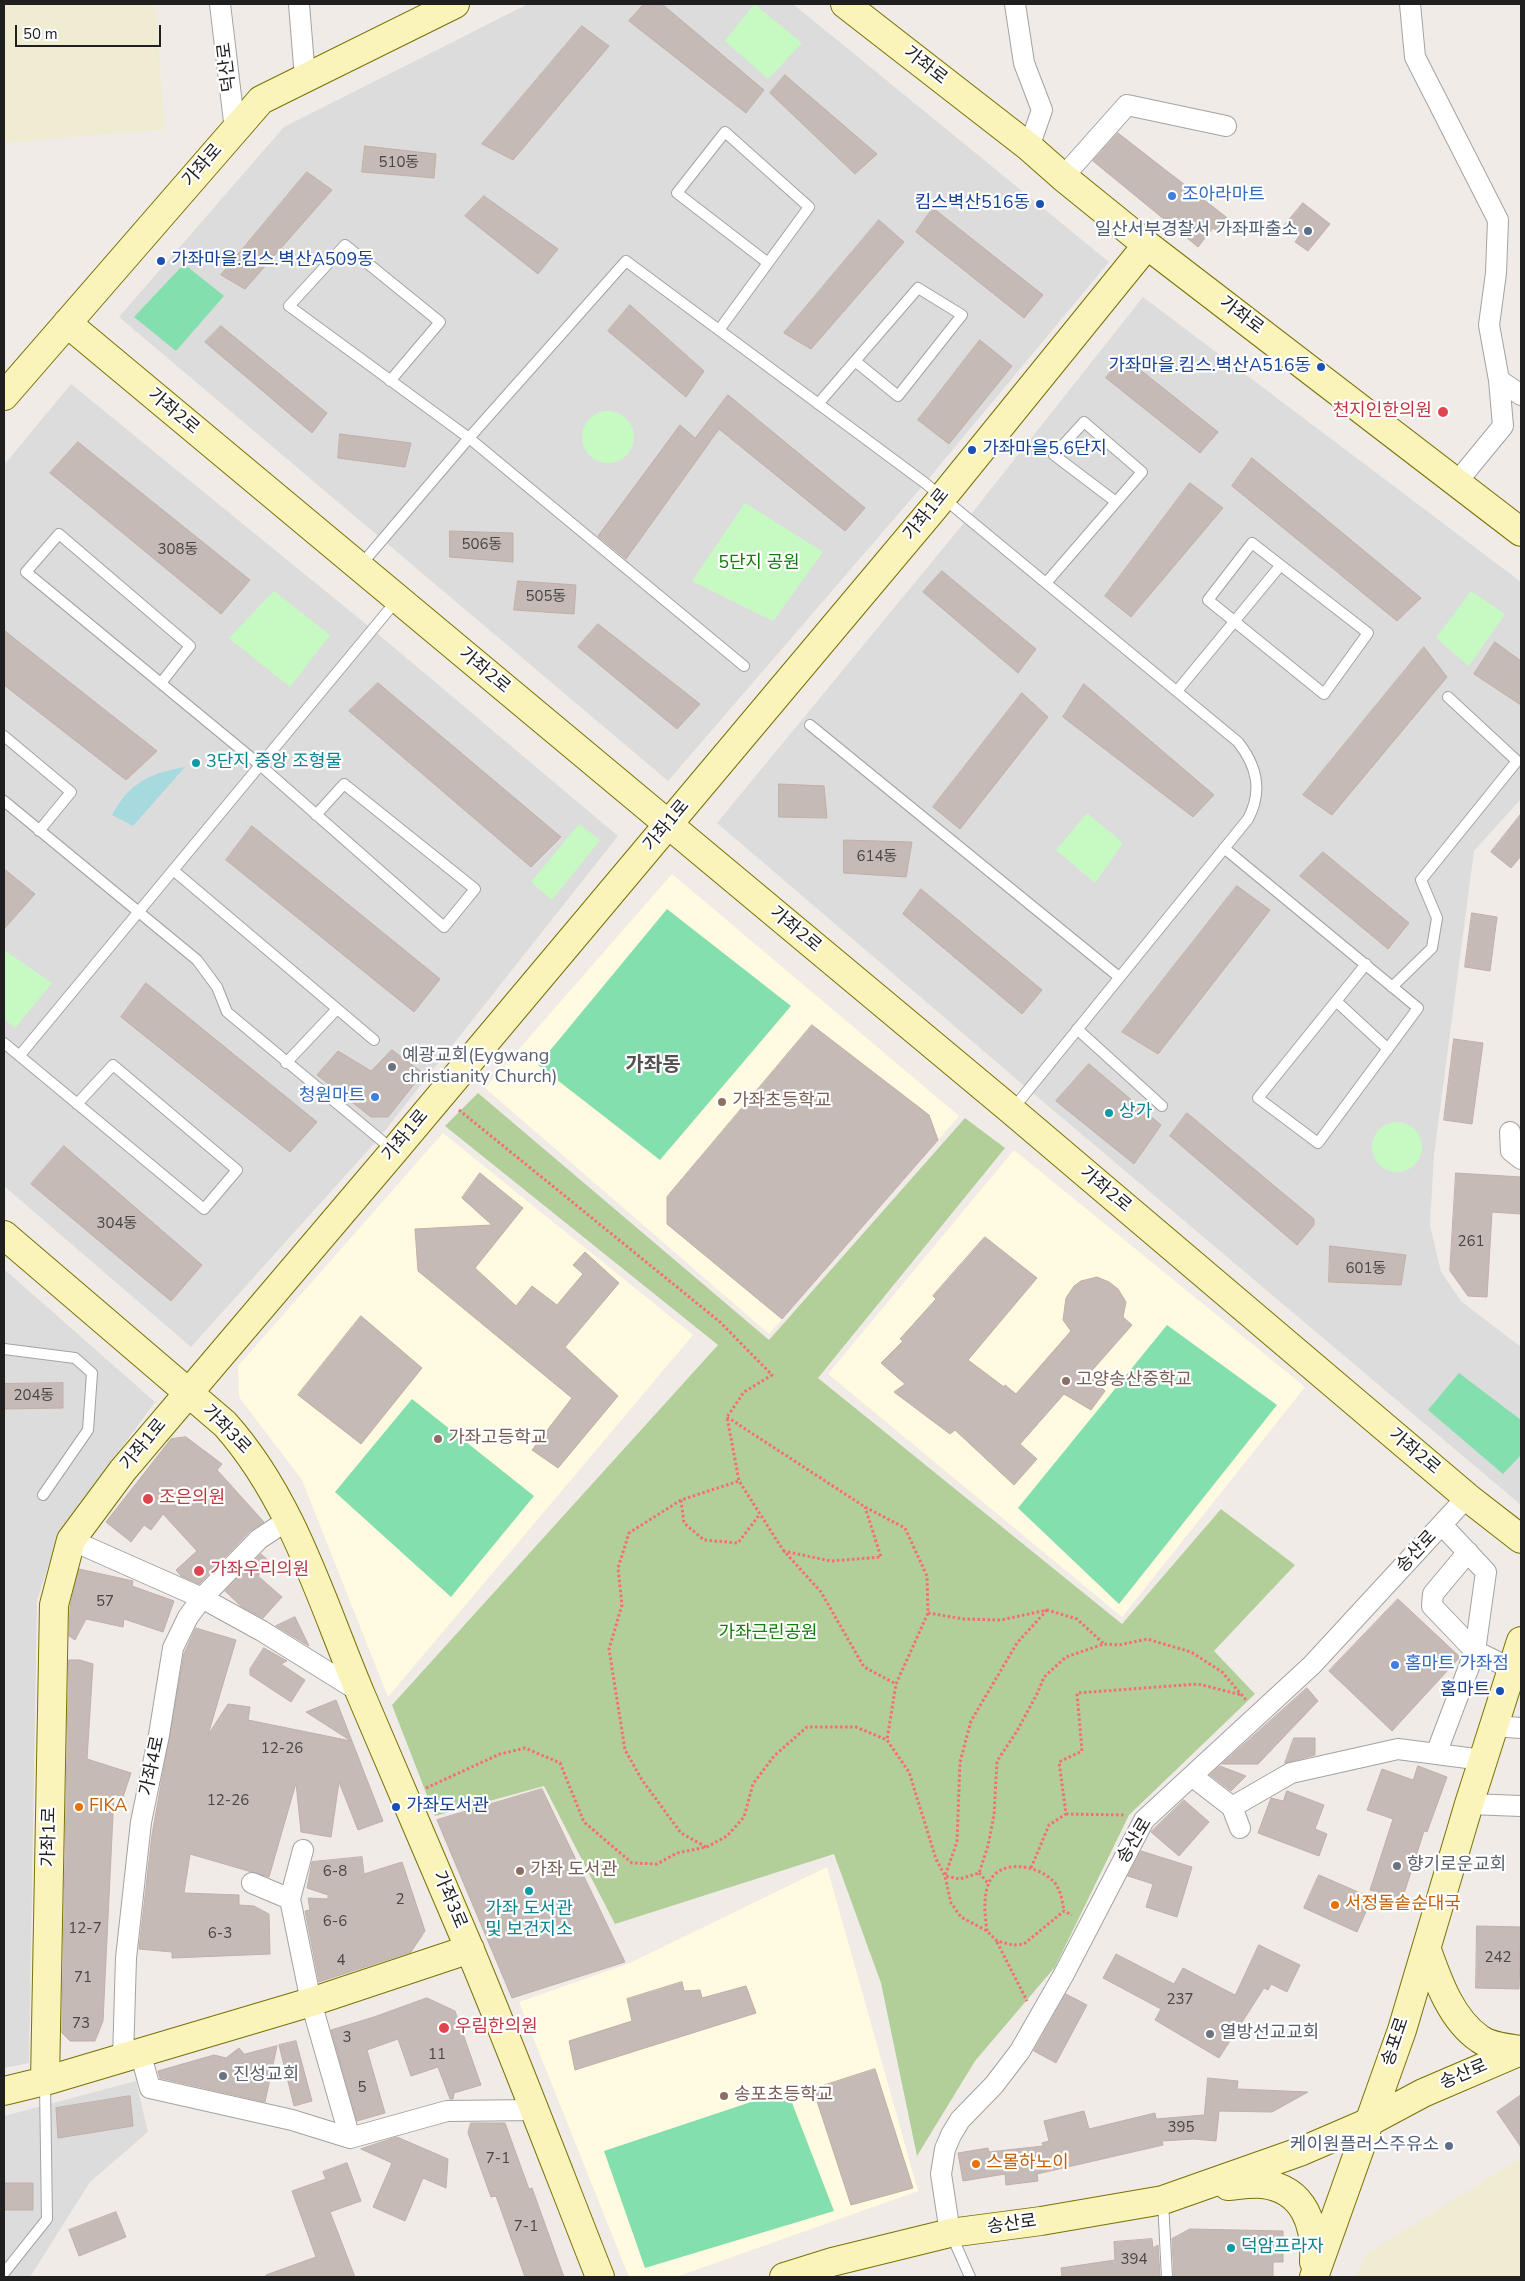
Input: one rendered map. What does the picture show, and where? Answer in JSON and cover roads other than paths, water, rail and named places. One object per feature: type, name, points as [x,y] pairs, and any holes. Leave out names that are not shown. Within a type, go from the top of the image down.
[{"type":"street","name":"덕산로","points":[[220,4],[235,130]]},
{"type":"street","points":[[299,4],[305,78]]},
{"type":"street","name":"가좌로","points":[[4,396],[261,100],[455,4]]},
{"type":"street","name":"가좌로","points":[[845,4],[1029,147],[1147,245],[1521,532]]},
{"type":"street","points":[[1015,4],[1024,63],[1042,110],[1029,147]]},
{"type":"street","points":[[1410,4],[1415,57],[1498,220],[1496,273],[1489,325],[1499,380],[1503,426],[1456,482]]},
{"type":"street","points":[[1063,177],[1127,105],[1226,126]]},
{"type":"street","name":"가좌1로","points":[[45,2081],[54,1605],[71,1540],[123,1470],[394,1151],[942,498],[1147,245]]},
{"type":"street","name":"가좌2로","points":[[66,323],[1011,1110],[1467,1497],[1521,1539]]},
{"type":"street","points":[[1499,380],[1521,395]]},
{"type":"street","points":[[1510,1132],[1510,1151],[1521,1159]]},
{"type":"street","name":"가좌3로","points":[[4,1235],[225,1424],[242,1443],[272,1489],[288,1520],[470,1949],[600,2277]]},
{"type":"street","name":"송산로","points":[[950,2233],[941,2174],[945,2149],[950,2135],[960,2120],[1011,2064],[1029,2036],[1064,1974],[1144,1820],[1312,1665],[1467,1497]]},
{"type":"street","name":"가좌4로","points":[[132,2055],[126,1958],[141,1822],[159,1735],[173,1648],[188,1618],[202,1598],[259,1539],[288,1520]]},
{"type":"street","points":[[1436,1754],[1475,1651],[1486,1572],[1442,1525]]},
{"type":"street","points":[[71,1540],[202,1598],[262,1631],[360,1692]]},
{"type":"street","points":[[1468,1552],[1433,1594],[1432,1606],[1475,1651],[1516,1670]]},
{"type":"street","name":"송포로","points":[[1314,2277],[1367,2123],[1402,2030],[1469,1804],[1494,1726],[1516,1670],[1521,1641]]},
{"type":"street","points":[[1494,1726],[1521,1728]]},
{"type":"street","points":[[1232,1807],[1291,1773],[1398,1749],[1483,1760]]},
{"type":"street","points":[[1192,1776],[1232,1807],[1240,1828]]},
{"type":"street","points":[[1469,1804],[1521,1806]]},
{"type":"street","points":[[303,1850],[290,1899],[311,2002],[350,2138]]},
{"type":"street","points":[[252,1883],[290,1899]]},
{"type":"street","points":[[4,2091],[45,2081],[311,2002],[470,1949]]},
{"type":"street","points":[[1427,1950],[1445,1996],[1459,2018],[1480,2040],[1521,2050]]},
{"type":"street","name":"송산로","points":[[784,2277],[832,2262],[950,2233],[1041,2221],[1173,2196],[1302,2151],[1367,2123],[1423,2093],[1521,2050]]},
{"type":"street","points":[[132,2055],[150,2088],[292,2120],[350,2138],[447,2111],[534,2110]]},
{"type":"street","points":[[1173,2196],[1224,2186],[1264,2184],[1286,2192],[1303,2207],[1313,2227],[1315,2247],[1314,2277]]},
{"type":"lane","points":[[719,330],[809,207],[724,132],[677,193],[768,263]]},
{"type":"lane","points":[[390,381],[440,322],[345,245],[290,306],[390,381],[469,438],[744,666]]},
{"type":"lane","points":[[360,567],[469,438],[626,261],[942,498],[1177,691],[1238,742],[1249,756],[1256,772],[1258,790],[1255,806],[1224,848],[1011,1110]]},
{"type":"lane","points":[[818,404],[855,361],[918,288],[962,315],[898,396],[855,361]]},
{"type":"lane","points":[[1046,583],[1142,472],[1084,422],[1054,455],[1116,502]]},
{"type":"lane","points":[[161,683],[190,646],[59,534],[26,572],[260,765],[316,815],[444,927],[475,890],[344,784],[316,815]]},
{"type":"lane","points":[[1252,543],[1280,566],[1368,633],[1324,694],[1208,600],[1252,543]]},
{"type":"lane","points":[[1177,691],[1280,566]]},
{"type":"lane","points":[[20,1056],[397,599]]},
{"type":"lane","points":[[1392,986],[1432,948],[1437,918],[1420,880],[1517,761],[1448,697]]},
{"type":"lane","points":[[810,725],[1120,977]]},
{"type":"lane","points":[[4,736],[71,792],[39,831]]},
{"type":"lane","points":[[4,801],[197,960],[217,987],[227,1012],[394,1151]]},
{"type":"lane","points":[[1224,848],[1366,964],[1418,1008],[1318,1143],[1258,1098],[1366,964]]},
{"type":"lane","points":[[173,870],[374,1040]]},
{"type":"lane","points":[[1336,1001],[1388,1049]]},
{"type":"lane","points":[[286,1063],[336,1008]]},
{"type":"lane","points":[[1077,1029],[1162,1106]]},
{"type":"lane","points":[[4,1043],[77,1104],[204,1209],[237,1170],[113,1064],[77,1104]]},
{"type":"lane","points":[[4,1349],[75,1358],[92,1373],[88,1430],[43,1496]]},
{"type":"lane","points":[[4,2273],[47,2219],[45,2081]]},
{"type":"lane","points":[[1167,2277],[1173,2196]]},
{"type":"lane","points":[[950,2233],[970,2277]]},
{"type":"water","points":[[185,767],[133,826],[112,815],[133,787],[142,781],[151,776]]},
{"type":"place","name":"조아라마트","points":[[1172,196]]},
{"type":"place","name":"킴스벽산516동","points":[[1040,204]]},
{"type":"place","name":"일산서부경찰서 가좌파출소","points":[[1308,231]]},
{"type":"place","name":"가좌마을.킴스.벽산A509동","points":[[161,261]]},
{"type":"place","name":"가좌마을.킴스.벽산A516동","points":[[1321,367]]},
{"type":"place","name":"천지인한의원","points":[[1443,412]]},
{"type":"place","name":"가좌마을5.6단지","points":[[972,450]]},
{"type":"place","name":"3단지 중앙 조형물","points":[[196,763]]},
{"type":"place","name":"예광교회(Eygwang christianity Church)","points":[[392,1067]]},
{"type":"place","name":"청원마트","points":[[375,1097]]},
{"type":"place","name":"가좌초등학교","points":[[722,1102]]},
{"type":"place","name":"상가","points":[[1109,1113]]},
{"type":"place","name":"고양송산중학교","points":[[1066,1381]]},
{"type":"place","name":"가좌고등학교","points":[[438,1439]]},
{"type":"place","name":"조은의원","points":[[148,1499]]},
{"type":"place","name":"가좌우리의원","points":[[199,1571]]},
{"type":"place","name":"홈마트 가좌점","points":[[1395,1665]]},
{"type":"place","name":"홈마트","points":[[1500,1691]]},
{"type":"place","name":"FIKA","points":[[79,1807]]},
{"type":"place","name":"가좌도서관","points":[[396,1807]]},
{"type":"place","name":"향기로운교회","points":[[1397,1866]]},
{"type":"place","name":"가좌 도서관","points":[[520,1871]]},
{"type":"place","name":"가좌 도서관 및 보건지소","points":[[529,1891]]},
{"type":"place","name":"서정돌솥순대국","points":[[1335,1905]]},
{"type":"place","name":"우림한의원","points":[[444,2028]]},
{"type":"place","name":"열방선교교회","points":[[1210,2034]]},
{"type":"place","name":"진성교회","points":[[223,2076]]},
{"type":"place","name":"송포초등학교","points":[[724,2096]]},
{"type":"place","name":"케이원플러스주유소","points":[[1449,2146]]},
{"type":"place","name":"스몰하노이","points":[[976,2164]]},
{"type":"place","name":"덕암프라자","points":[[1231,2248]]},
{"type":"district","name":"가좌동","points":[[653,1066]]},
{"type":"park label","name":"5단지 공원","points":[[759,564]]},
{"type":"park label","name":"가좌근린공원","points":[[768,1634]]}]
